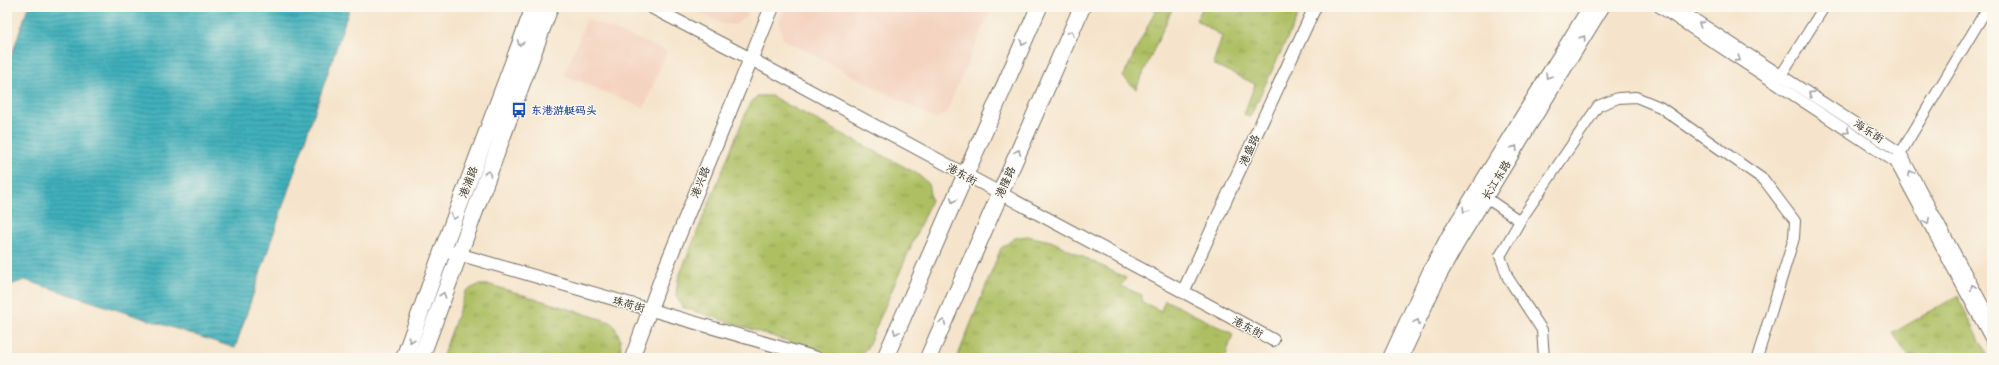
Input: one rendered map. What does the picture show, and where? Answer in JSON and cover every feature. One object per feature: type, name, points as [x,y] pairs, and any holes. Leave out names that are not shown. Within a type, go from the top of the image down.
[{"type":"main road","name":"港浦路","points":[[404,358],[443,249],[534,7]]},
{"type":"main road","name":"港浦路","points":[[421,358],[550,7]]},
{"type":"main road","name":"港兴路","points":[[632,358],[662,274],[772,7]]},
{"type":"main road","points":[[885,358],[1039,7]]},
{"type":"main road","name":"港隆路","points":[[928,358],[1082,7]]},
{"type":"main road","name":"长江东路","points":[[1390,358],[1426,278],[1448,237],[1590,7]]},
{"type":"main road","name":"长江东路","points":[[1401,358],[1439,276],[1602,7]]},
{"type":"street","name":"港东街","points":[[651,7],[750,58],[964,175],[1273,340]]},
{"type":"street","name":"港盛路","points":[[1184,292],[1315,7]]},
{"type":"street","name":"海乐街","points":[[1659,7],[1901,153],[1992,321]]},
{"type":"street","name":"海乐街","points":[[1676,7],[1895,162],[1992,342]]},
{"type":"street","points":[[1778,79],[1824,7]]},
{"type":"street","points":[[1895,162],[1988,7]]},
{"type":"street","points":[[1544,358],[1542,330],[1508,278],[1500,256],[1520,221],[1598,106],[1618,98],[1636,97],[1660,107],[1764,180],[1795,221],[1794,238],[1757,358]]},
{"type":"street","points":[[1485,198],[1520,221]]},
{"type":"street","name":"珠荷街","points":[[443,249],[817,358]]},
{"type":"shaded area","points":[[691,7],[750,7],[747,15],[735,25],[721,24]]},
{"type":"shaded area","points":[[785,7],[992,7],[945,115],[935,119],[783,39],[779,22]]},
{"type":"shaded area","points":[[587,19],[667,51],[644,108],[564,75]]},
{"type":"green space","points":[[1157,7],[1173,7],[1136,89],[1123,77]]},
{"type":"green space","points":[[1203,7],[1302,7],[1250,117],[1244,114],[1255,84],[1213,64],[1222,36],[1196,20]]},
{"type":"green space","points":[[757,96],[771,96],[916,173],[928,183],[931,200],[867,348],[858,357],[840,358],[682,307],[676,295],[678,279],[749,105]]},
{"type":"green space","points":[[1027,236],[1051,241],[1126,278],[1121,286],[1142,295],[1142,302],[1161,311],[1165,300],[1233,334],[1225,358],[957,358],[1001,248],[1015,238]]},
{"type":"green space","points":[[478,285],[491,285],[611,322],[617,331],[621,343],[619,358],[442,358],[466,291]]},
{"type":"green space","points":[[1957,296],[1989,358],[1909,358],[1893,333]]},
{"type":"water","points":[[28,7],[350,7],[235,348],[25,280],[7,286],[7,128],[10,119],[7,118],[7,69]]},
{"type":"place","name":"东港游艇码头","points":[[519,110]]}]
